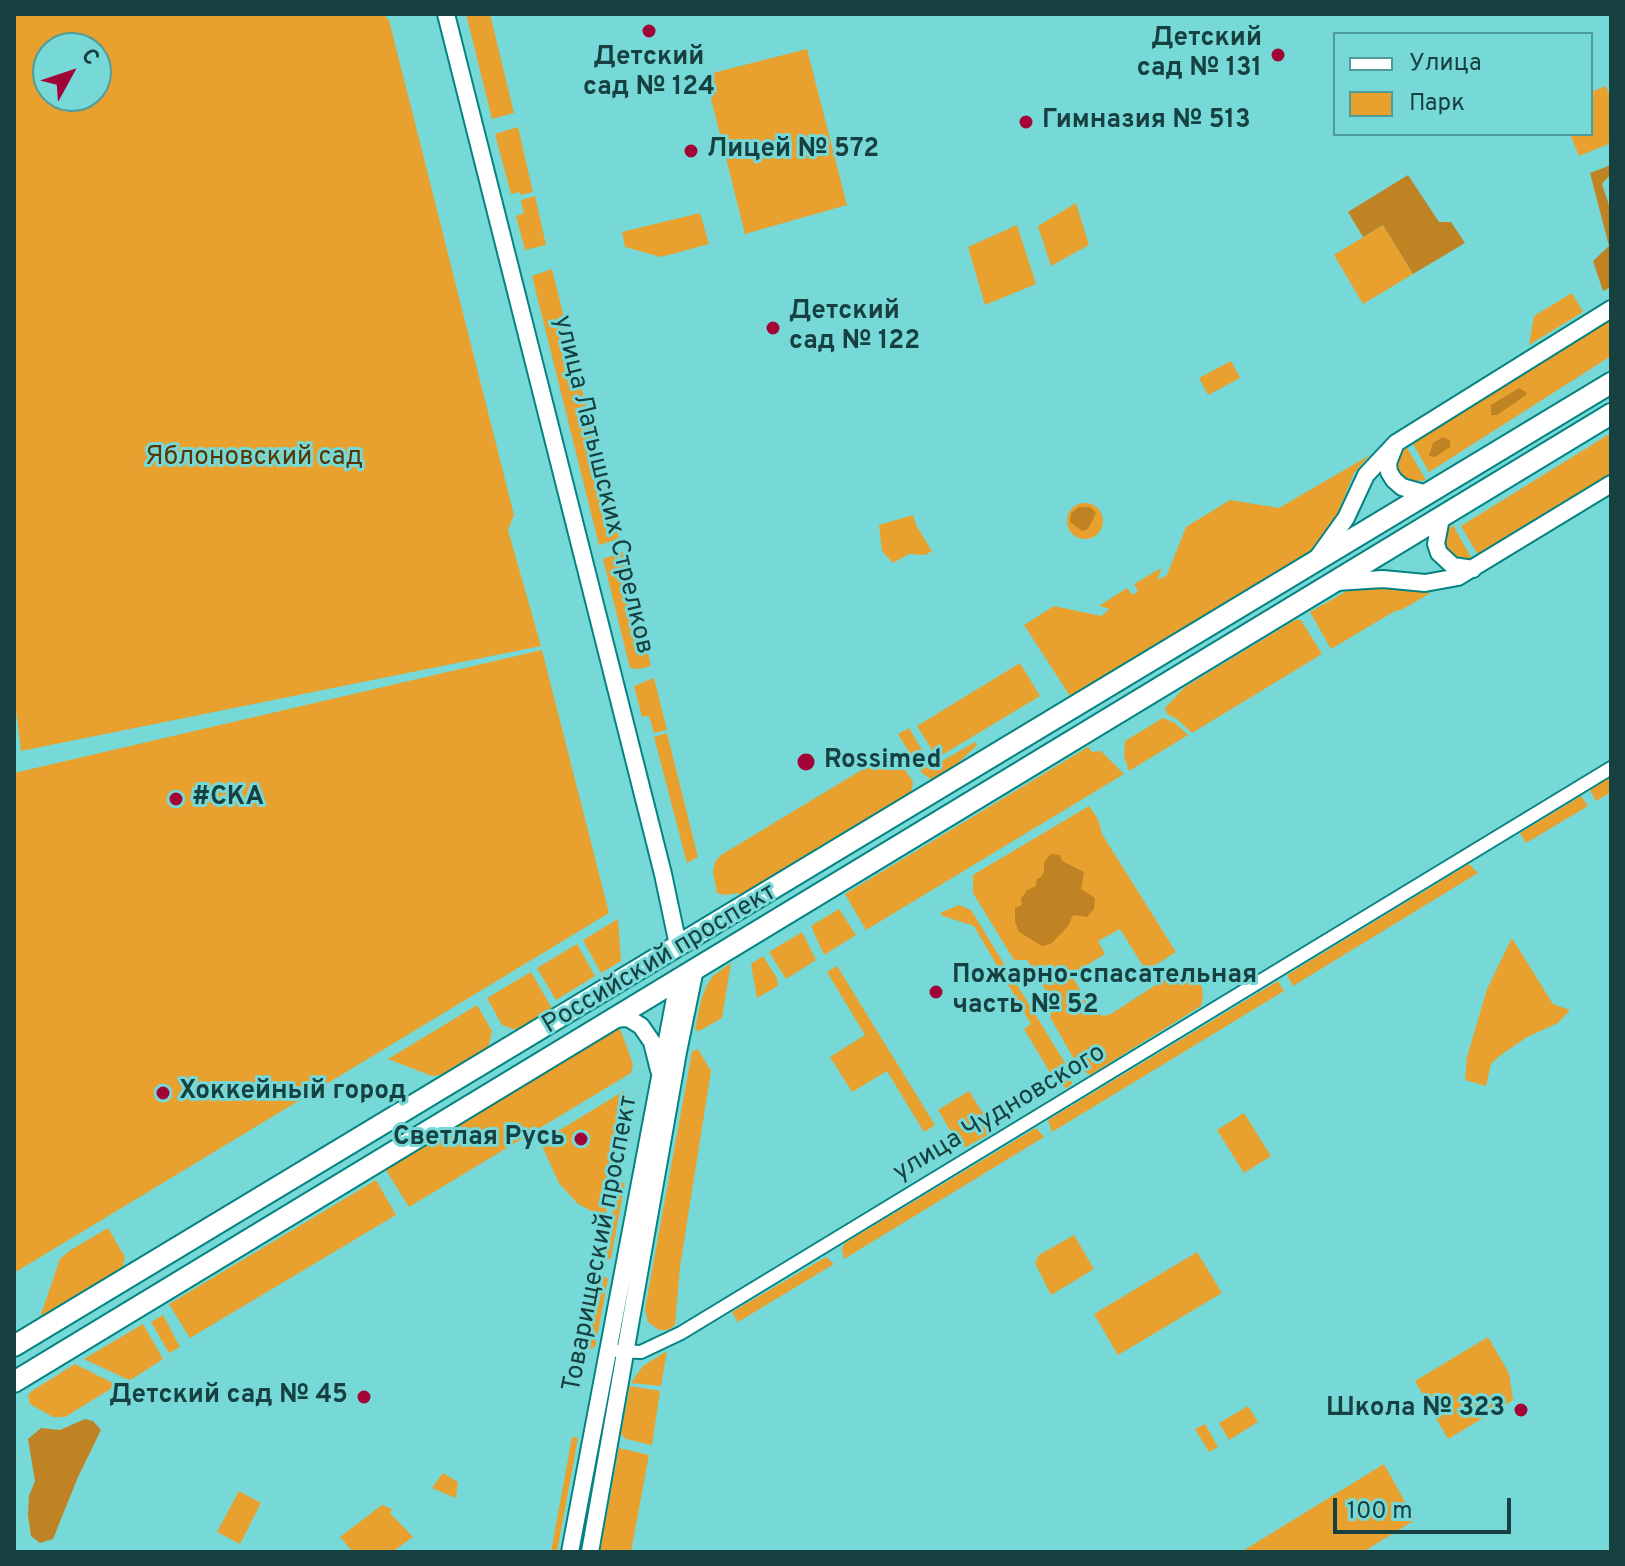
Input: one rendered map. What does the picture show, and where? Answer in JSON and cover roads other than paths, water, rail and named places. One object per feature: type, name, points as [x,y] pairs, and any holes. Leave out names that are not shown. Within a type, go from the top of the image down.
[{"type":"main road","name":"Российский проспект","points":[[14,1346],[1611,383]]},
{"type":"main road","name":"Российский проспект","points":[[14,1382],[1611,414]]},
{"type":"main road","name":"улица Латышских Стрелков","points":[[683,941],[687,973]]},
{"type":"street","name":"улица Латышских Стрелков","points":[[446,14],[656,847],[683,941]]},
{"type":"street","name":"улица Латышских Стрелков","points":[[456,14],[683,941]]},
{"type":"street","name":"Российский проспект","points":[[1318,557],[1346,518],[1366,475],[1396,443],[1611,309]]},
{"type":"street","points":[[1396,443],[1388,463],[1394,480],[1402,487],[1434,490]]},
{"type":"street","name":"Российский проспект","points":[[1333,582],[1383,579],[1442,582],[1473,569],[1611,484]]},
{"type":"street","points":[[1449,513],[1437,535],[1439,553],[1453,566],[1473,569]]},
{"type":"street","name":"улица Чудновского","points":[[618,1352],[641,1352],[681,1333],[1611,768]]},
{"type":"street","name":"Товарищеский проспект","points":[[590,1552],[660,1081],[687,973]]},
{"type":"street","name":"Товарищеский проспект","points":[[570,1552],[618,1352],[678,1052],[687,973]]},
{"type":"street","points":[[610,1020],[628,1018],[647,1033],[656,1053],[660,1081]]},
{"type":"place","name":"Детский сад № 124","points":[[649,31]]},
{"type":"place","name":"Детский сад № 131","points":[[1278,55]]},
{"type":"place","name":"Гимназия № 513","points":[[1026,122]]},
{"type":"place","name":"Лицей № 572","points":[[691,151]]},
{"type":"place","name":"Детский сад № 122","points":[[773,328]]},
{"type":"place","name":"Rossimed","points":[[806,762]]},
{"type":"place","name":"#СКА","points":[[176,799]]},
{"type":"place","name":"Пожарно-спасательная часть № 52","points":[[936,992]]},
{"type":"place","name":"Хоккейный город","points":[[163,1093]]},
{"type":"place","name":"Светлая Русь","points":[[581,1139]]},
{"type":"place","name":"Детский сад № 45","points":[[364,1397]]},
{"type":"place","name":"Школа № 323","points":[[1521,1410]]},
{"type":"park label","name":"Яблоновский сад","points":[[254,459]]}]
